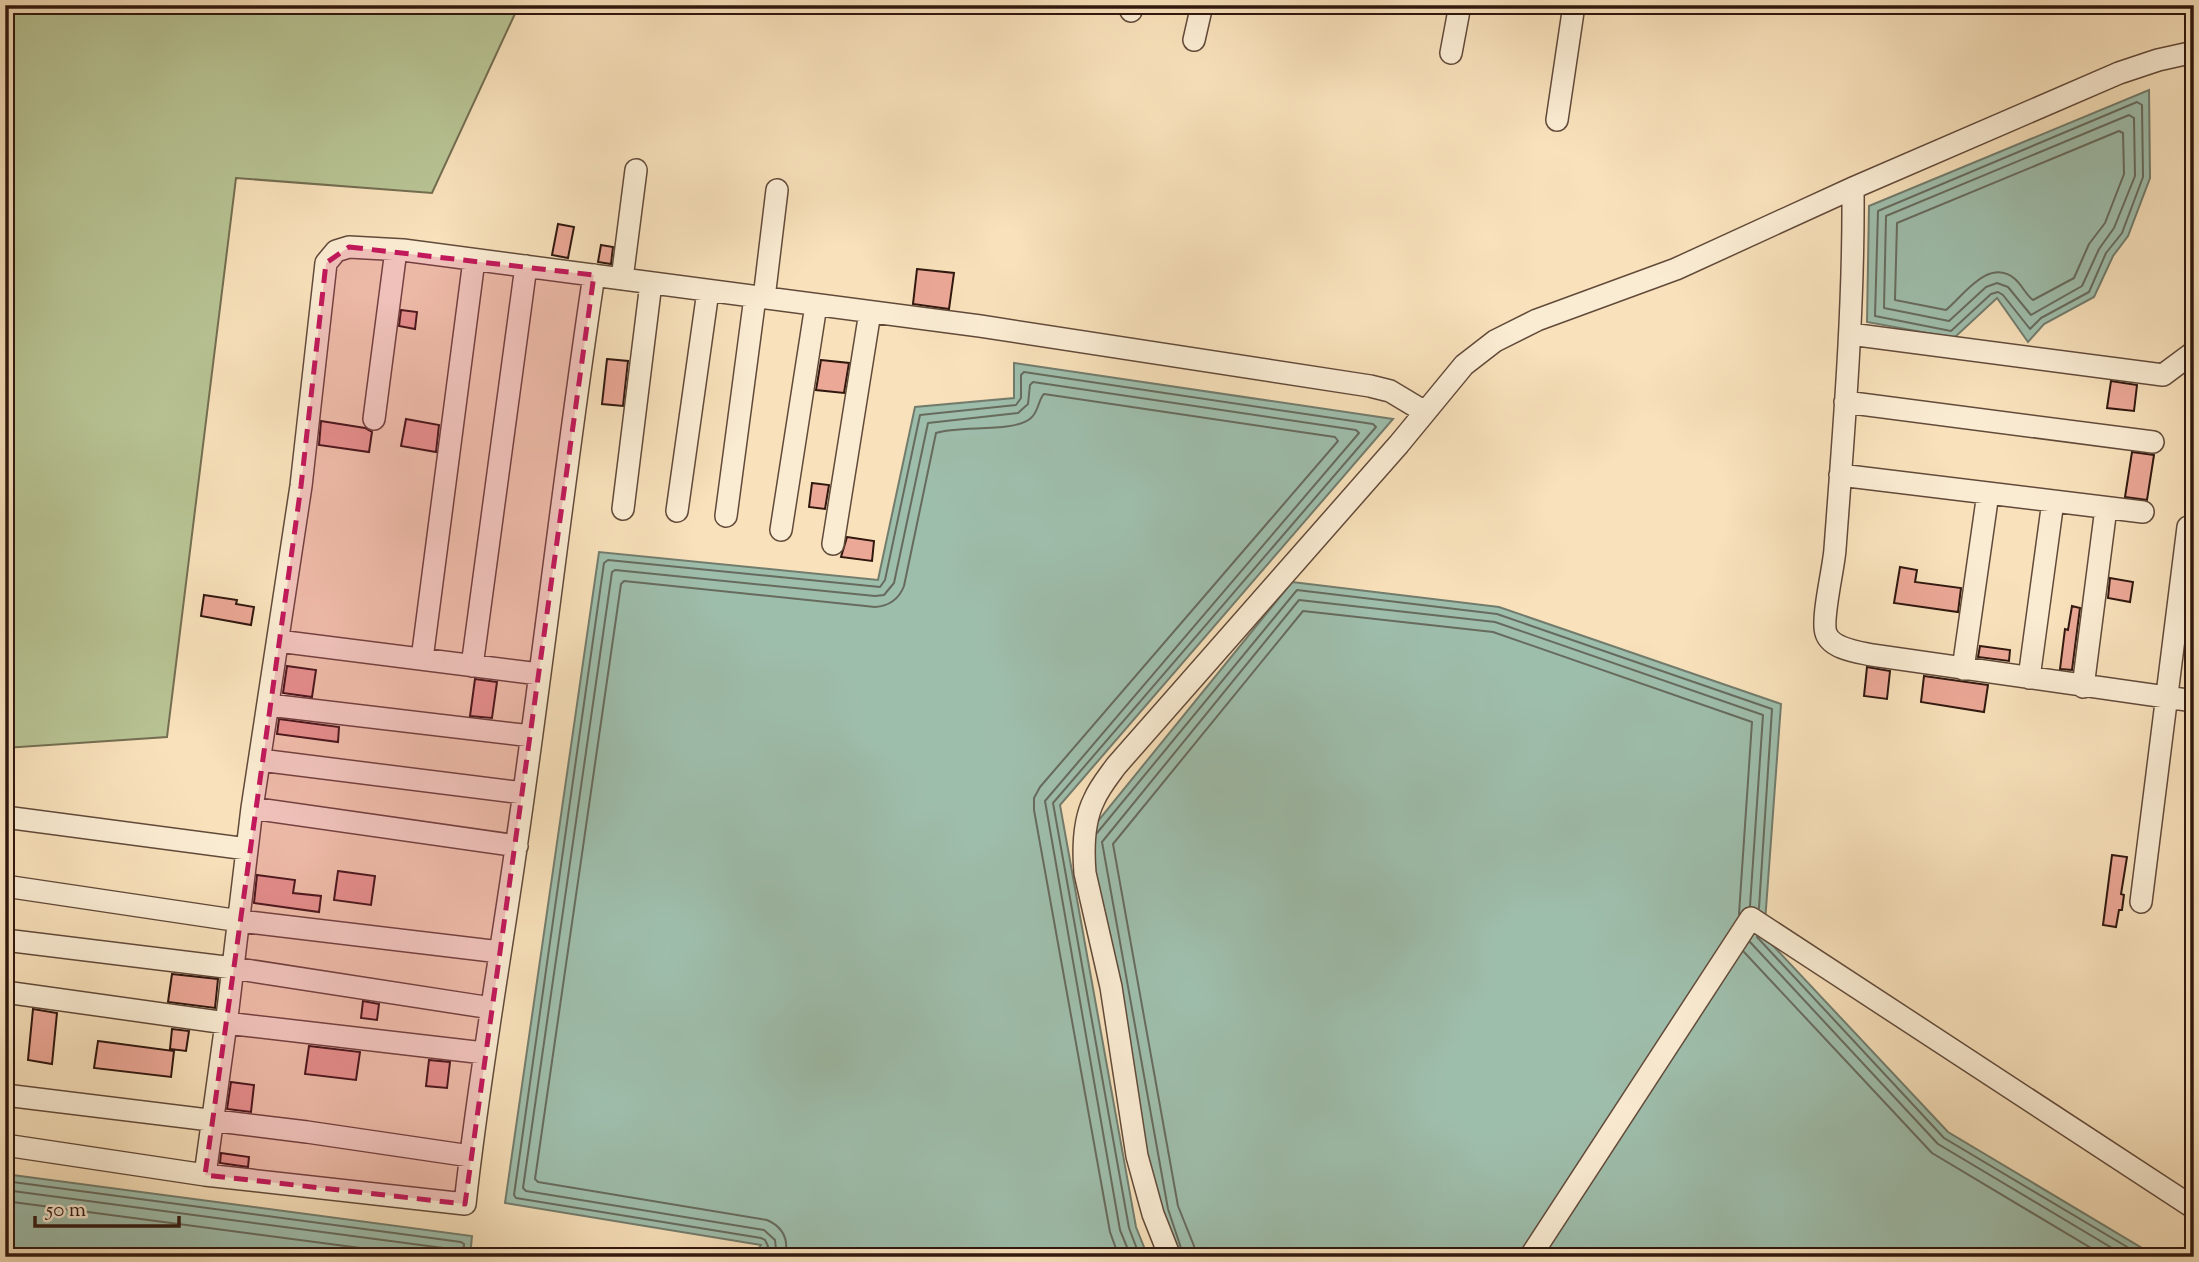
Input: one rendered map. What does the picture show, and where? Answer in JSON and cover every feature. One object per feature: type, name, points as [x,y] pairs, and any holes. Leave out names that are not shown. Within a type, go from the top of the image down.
[{"type":"street","points":[[1194,40],[1202,5]]},
{"type":"street","points":[[1451,53],[1460,5]]},
{"type":"street","points":[[1557,120],[1574,5]]},
{"type":"street","points":[[1170,1257],[1153,1214],[1137,1156],[1111,987],[1083,855],[1087,819],[1094,799],[1116,766],[1464,365],[1506,336],[1537,320],[1676,269],[1853,188],[2119,73],[2194,52]]},
{"type":"street","points":[[622,279],[636,170]]},
{"type":"street","points":[[1853,188],[1850,334],[1835,552],[1825,617],[1826,633],[1833,643],[1848,650],[2084,687],[2194,701]]},
{"type":"street","points":[[726,516],[777,190]]},
{"type":"street","points":[[205,1175],[240,921],[252,808],[300,486],[326,263],[336,251],[349,247],[396,250],[994,328],[1342,381],[1390,391],[1425,412]]},
{"type":"street","points":[[374,419],[396,250]]},
{"type":"street","points":[[422,659],[474,260]]},
{"type":"street","points":[[471,666],[526,267]]},
{"type":"street","points":[[5,1144],[205,1175],[465,1204],[484,1053],[517,846],[574,407],[594,275]]},
{"type":"street","points":[[623,509],[651,283]]},
{"type":"street","points":[[677,511],[708,291]]},
{"type":"street","points":[[780,530],[816,305]]},
{"type":"street","points":[[833,544],[870,312]]},
{"type":"street","points":[[1850,334],[2163,375],[2194,352]]},
{"type":"street","points":[[1845,402],[2153,442]]},
{"type":"street","points":[[1840,475],[2143,512]]},
{"type":"street","points":[[1963,669],[1988,493]]},
{"type":"street","points":[[2029,678],[2053,501]]},
{"type":"street","points":[[2084,687],[2106,508]]},
{"type":"street","points":[[2141,902],[2188,527]]},
{"type":"street","points":[[278,641],[540,674]]},
{"type":"street","points":[[269,705],[531,736]]},
{"type":"street","points":[[260,760],[523,793]]},
{"type":"street","points":[[252,808],[517,846]]},
{"type":"street","points":[[5,817],[247,849]]},
{"type":"street","points":[[5,886],[240,921],[500,952]]},
{"type":"street","points":[[1530,1257],[1751,918],[2194,1208]]},
{"type":"street","points":[[5,940],[233,968],[491,1008]]},
{"type":"street","points":[[5,992],[226,1023],[484,1053]]},
{"type":"street","points":[[5,1095],[470,1156]]},
{"type":"highlighted area","points":[[349,247],[594,275],[465,1204],[205,1175],[301,486],[326,263]]},
{"type":"green space","points":[[5,5],[519,5],[432,193],[236,178],[167,737],[5,748]]},
{"type":"water","points":[[2149,90],[2150,178],[2128,236],[2113,256],[2094,297],[2044,324],[2028,342],[1997,298],[1954,338],[1867,322],[1869,206]]},
{"type":"water","points":[[1014,363],[1393,419],[1060,805],[1136,1227],[1148,1257],[753,1257],[761,1245],[505,1203],[599,552],[878,580],[915,407],[1014,398]]},
{"type":"water","points":[[1292,582],[1499,607],[1781,704],[1764,936],[1948,1132],[2157,1257],[1170,1257],[1153,1214],[1085,837]]},
{"type":"water","points":[[5,1174],[472,1236],[470,1257],[5,1257]]},
{"type":"building","points":[[558,224],[574,227],[568,258],[552,255]]},
{"type":"building","points":[[601,245],[613,247],[611,264],[598,262]]},
{"type":"building","points":[[917,269],[954,273],[949,309],[913,304]]},
{"type":"building","points":[[401,310],[417,312],[415,329],[399,326]]},
{"type":"building","points":[[607,359],[628,361],[623,406],[602,404]]},
{"type":"building","points":[[821,360],[849,363],[844,393],[816,390]]},
{"type":"building","points":[[2111,381],[2137,385],[2134,411],[2107,408]]},
{"type":"building","points":[[406,419],[439,425],[436,452],[401,446]]},
{"type":"building","points":[[321,421],[365,428],[372,432],[369,452],[319,445]]},
{"type":"building","points":[[2132,452],[2154,455],[2147,500],[2125,497]]},
{"type":"building","points":[[812,483],[829,485],[825,509],[809,507]]},
{"type":"building","points":[[847,537],[874,541],[872,561],[841,557]]},
{"type":"building","points":[[1900,567],[1917,570],[1915,582],[1961,588],[1958,612],[1894,603]]},
{"type":"building","points":[[2110,578],[2133,582],[2130,602],[2108,598]]},
{"type":"building","points":[[204,595],[237,600],[236,604],[254,607],[251,625],[201,616]]},
{"type":"building","points":[[2072,606],[2080,608],[2072,670],[2060,669],[2065,629],[2068,630]]},
{"type":"building","points":[[1980,646],[2010,650],[2009,661],[1978,657]]},
{"type":"building","points":[[287,666],[316,670],[312,697],[283,693]]},
{"type":"building","points":[[1867,667],[1890,671],[1887,699],[1864,696]]},
{"type":"building","points":[[1924,676],[1988,685],[1984,712],[1921,702]]},
{"type":"building","points":[[475,679],[497,682],[492,718],[470,716]]},
{"type":"building","points":[[279,719],[339,727],[338,742],[277,734]]},
{"type":"building","points":[[2112,855],[2127,857],[2121,894],[2124,895],[2122,910],[2119,910],[2116,927],[2103,925]]},
{"type":"building","points":[[338,871],[375,876],[371,905],[334,900]]},
{"type":"building","points":[[257,875],[295,880],[293,893],[321,896],[319,912],[254,903]]},
{"type":"building","points":[[172,974],[218,979],[215,1008],[168,1002]]},
{"type":"building","points":[[363,1001],[379,1004],[377,1020],[361,1018]]},
{"type":"building","points":[[33,1009],[57,1013],[52,1064],[28,1060]]},
{"type":"building","points":[[172,1029],[189,1031],[186,1051],[170,1049]]},
{"type":"building","points":[[98,1041],[174,1051],[171,1077],[94,1068]]},
{"type":"building","points":[[309,1046],[360,1052],[356,1080],[305,1074]]},
{"type":"building","points":[[429,1060],[450,1062],[447,1088],[426,1086]]},
{"type":"building","points":[[231,1082],[254,1085],[251,1112],[227,1109]]},
{"type":"building","points":[[221,1153],[249,1157],[248,1167],[220,1163]]}]
